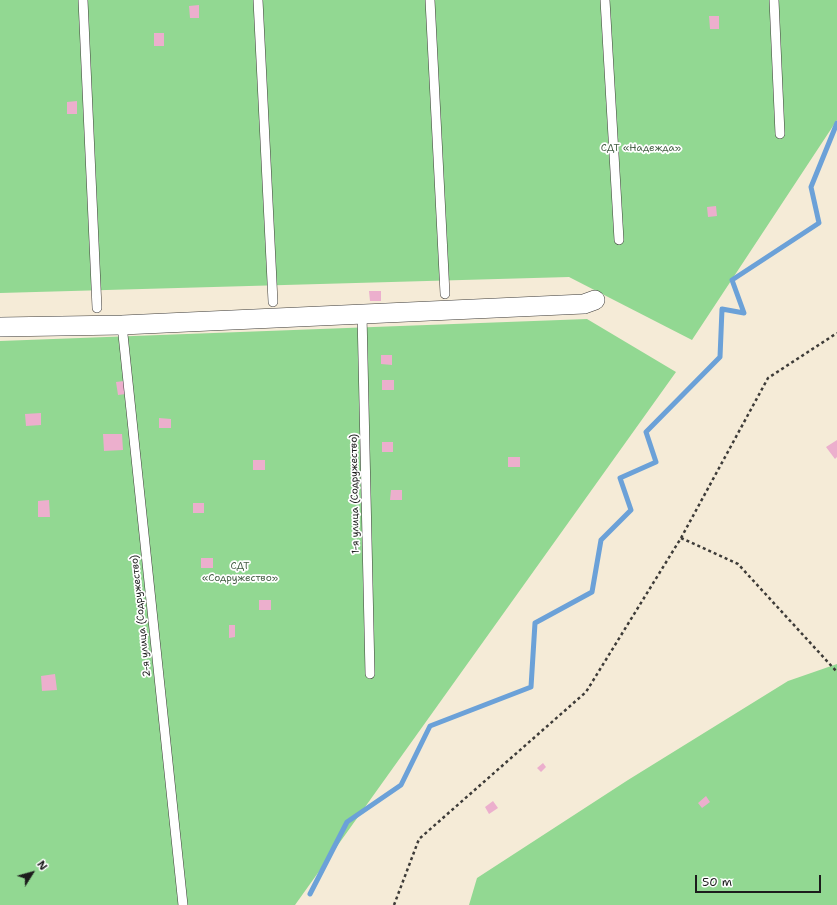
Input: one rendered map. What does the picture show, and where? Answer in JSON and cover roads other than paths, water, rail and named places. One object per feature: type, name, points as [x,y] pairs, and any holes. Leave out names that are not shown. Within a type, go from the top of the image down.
[{"type":"street","points":[[0,327],[122,325],[584,304],[595,300]]},
{"type":"lane","points":[[83,0],[97,308]]},
{"type":"lane","points":[[258,0],[273,302]]},
{"type":"lane","points":[[430,0],[445,294]]},
{"type":"lane","points":[[605,0],[619,240]]},
{"type":"lane","points":[[774,0],[780,134]]},
{"type":"lane","name":"1-я улица (Содружество)","points":[[362,314],[370,674]]},
{"type":"lane","name":"2-я улица (Содружество)","points":[[122,325],[183,905]]},
{"type":"waterway","points":[[310,894],[347,822],[401,785],[430,726],[531,687],[535,623],[592,592],[601,540],[631,510],[620,478],[656,462],[646,432],[720,357],[722,309],[744,313],[732,280],[819,223],[811,187],[837,123]]},
{"type":"park label","name":"СДТ «Надежда»","points":[[641,148]]},
{"type":"park label","name":"СДТ «Содружество»","points":[[240,572]]}]
